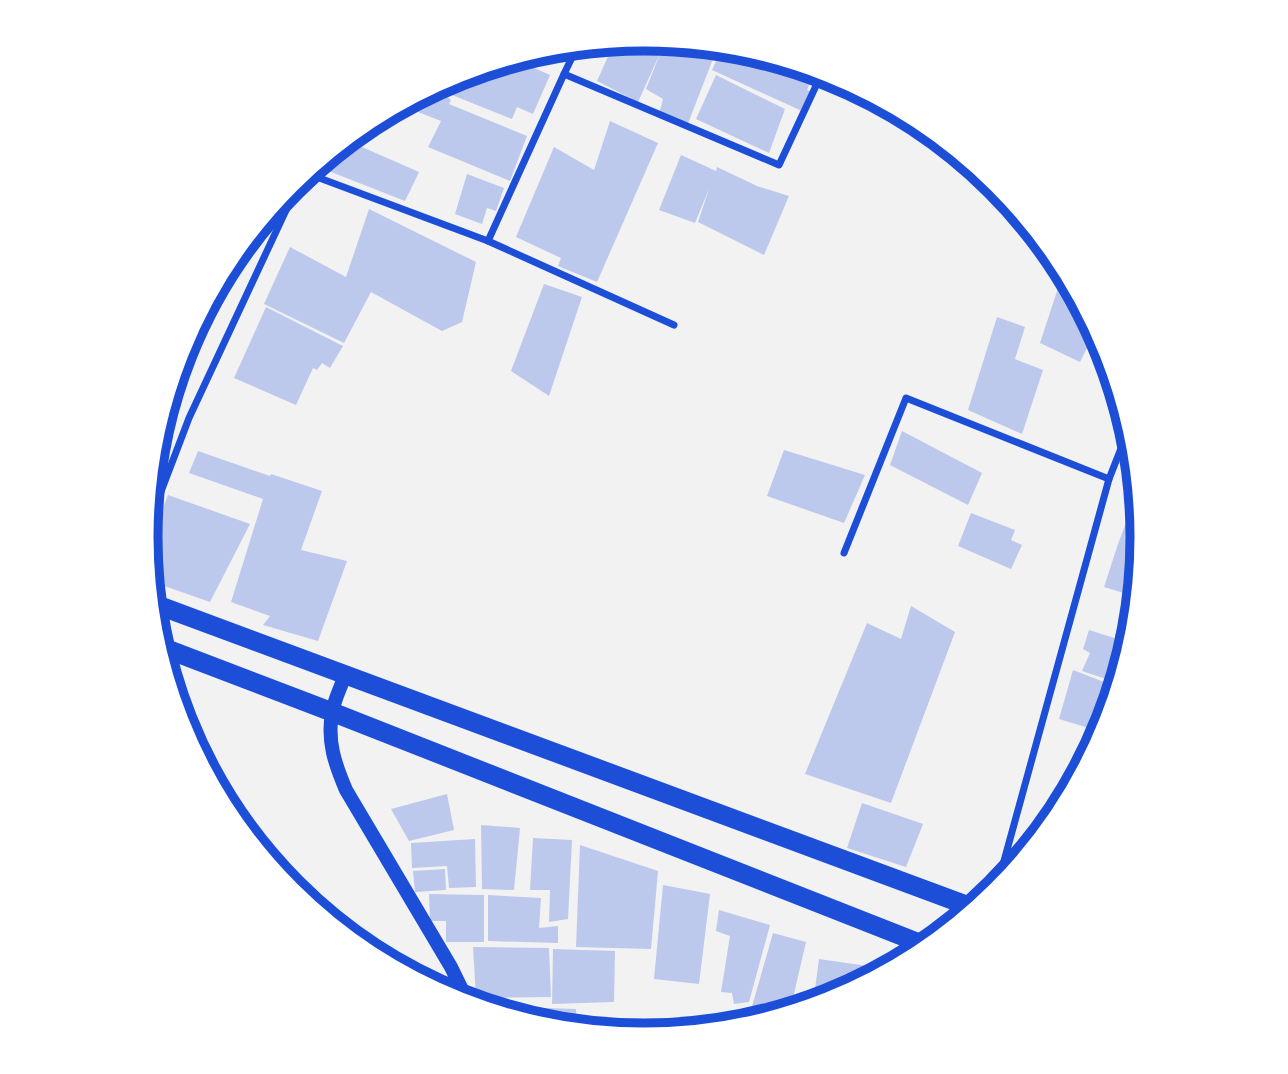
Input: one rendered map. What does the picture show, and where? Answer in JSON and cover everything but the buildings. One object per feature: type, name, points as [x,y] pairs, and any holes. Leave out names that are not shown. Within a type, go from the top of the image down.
[{"type":"highway","points":[[163,607],[964,904]]},
{"type":"highway","points":[[171,651],[914,941]]},
{"type":"main road","points":[[345,675],[332,712],[334,763],[346,790],[461,987]]},
{"type":"street","points":[[488,241],[573,56]]},
{"type":"street","points":[[564,74],[779,165],[817,83]]},
{"type":"street","points":[[317,177],[488,241],[674,325]]},
{"type":"street","points":[[160,494],[189,418],[288,205]]},
{"type":"street","points":[[844,553],[906,398],[1109,479]]},
{"type":"street","points":[[1003,866],[1109,479],[1122,447]]}]
